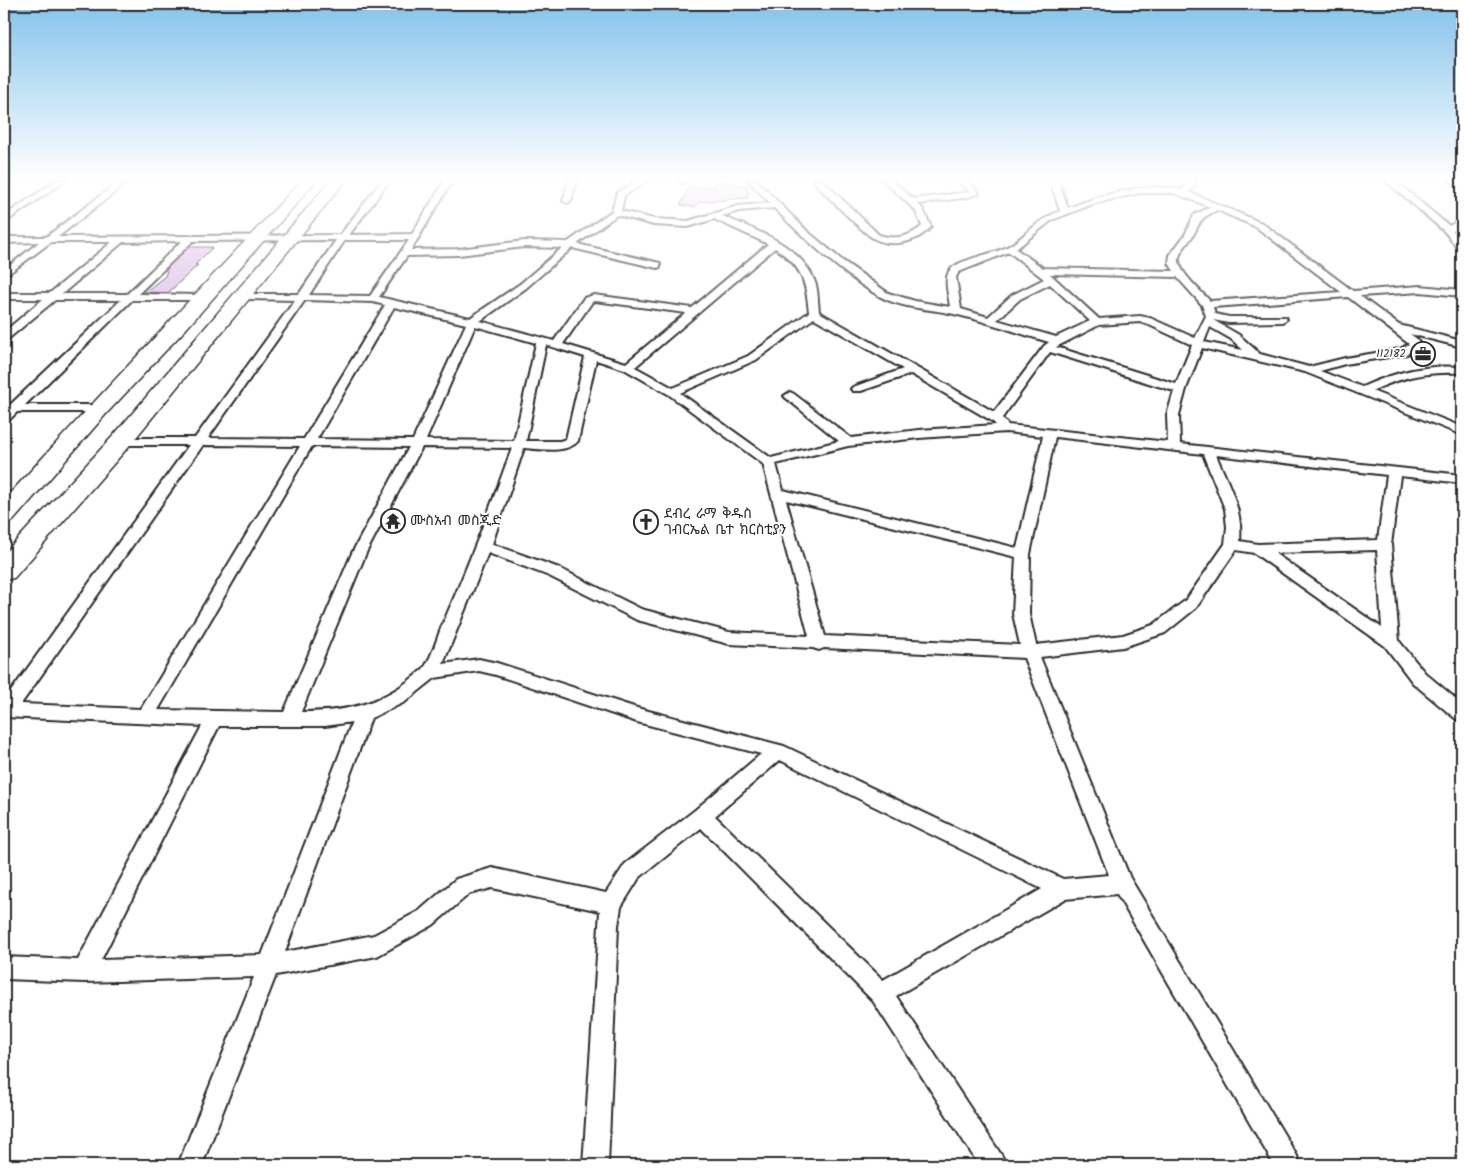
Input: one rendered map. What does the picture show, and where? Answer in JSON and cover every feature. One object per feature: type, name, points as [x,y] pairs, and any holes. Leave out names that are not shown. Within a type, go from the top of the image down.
[{"type":"highway","points":[[4,515],[98,409],[259,235]]},
{"type":"highway","points":[[4,571],[120,441],[294,235]]},
{"type":"street","points":[[4,274],[54,235]]},
{"type":"street","points":[[5,710],[199,442],[303,296],[344,235]]},
{"type":"street","points":[[289,720],[359,553],[418,443],[472,322],[523,286],[585,235]]},
{"type":"street","points":[[756,235],[775,243],[802,266],[811,285],[814,312]]},
{"type":"street","points":[[808,235],[840,263],[884,295],[899,301],[956,311],[991,320],[1052,344],[1180,389]]},
{"type":"street","points":[[872,235],[882,240],[896,241],[919,235]]},
{"type":"street","points":[[956,311],[951,277],[955,270],[982,258],[1010,249],[1028,235]]},
{"type":"street","points":[[1174,446],[1173,415],[1180,389],[1209,319],[1207,304],[1180,274],[1174,264],[1175,255],[1190,235]]},
{"type":"street","points":[[1272,235],[1413,341],[1415,345],[1413,348],[1403,352],[1345,361],[1309,370]]},
{"type":"street","points":[[1452,235],[1462,248]]},
{"type":"street","points":[[4,240],[49,238],[415,237]]},
{"type":"street","points":[[373,299],[415,237]]},
{"type":"street","points":[[4,418],[9,408],[131,297],[191,238]]},
{"type":"street","points":[[4,337],[121,239]]},
{"type":"street","points":[[628,367],[775,243]]},
{"type":"street","points":[[403,253],[460,252],[524,244],[570,246],[657,266]]},
{"type":"street","points":[[1010,249],[1041,270],[1097,322]]},
{"type":"street","points":[[1041,270],[1180,274]]},
{"type":"street","points":[[991,320],[1016,297],[1050,280]]},
{"type":"street","points":[[1207,304],[1420,289],[1462,293]]},
{"type":"street","points":[[4,296],[202,298]]},
{"type":"street","points":[[243,296],[373,299],[557,344],[628,367],[672,392],[768,462],[819,644]]},
{"type":"street","points":[[557,344],[588,300],[594,298],[694,312]]},
{"type":"street","points":[[146,715],[391,304]]},
{"type":"street","points":[[814,312],[996,418],[1006,428]]},
{"type":"street","points":[[672,392],[752,358],[814,312]]},
{"type":"street","points":[[996,418],[1052,344],[1097,322],[1140,319],[1150,321],[1199,344],[1309,370],[1462,431]]},
{"type":"street","points":[[1209,319],[1282,319]]},
{"type":"street","points":[[1209,319],[1235,337],[1256,356]]},
{"type":"street","points":[[1394,327],[1462,344]]},
{"type":"street","points":[[5,710],[214,719],[325,719],[364,713],[399,697],[431,672],[484,546],[520,445],[542,341]]},
{"type":"street","points":[[120,441],[562,446],[572,442],[592,356]]},
{"type":"street","points":[[857,389],[913,369]]},
{"type":"street","points":[[1362,391],[1411,371],[1436,369],[1462,370]]},
{"type":"street","points":[[790,396],[848,442]]},
{"type":"street","points":[[9,408],[98,409]]},
{"type":"street","points":[[768,462],[848,442],[919,434],[1006,428],[1462,480]]},
{"type":"street","points":[[1050,432],[1023,554],[1021,614],[1030,652],[1122,884],[1288,1165]]},
{"type":"street","points":[[484,546],[554,572],[637,614],[729,638],[819,644],[1030,652],[1123,641],[1159,629],[1191,604],[1232,544],[1234,528],[1232,509],[1208,450]]},
{"type":"street","points":[[1391,642],[1384,545],[1394,473]]},
{"type":"street","points":[[777,493],[1023,554]]},
{"type":"street","points":[[1232,544],[1258,549],[1384,545]]},
{"type":"street","points":[[1258,549],[1391,642],[1419,678],[1462,714]]},
{"type":"street","points":[[431,672],[479,665],[497,669],[637,715],[778,751],[1062,889]]},
{"type":"street","points":[[190,1165],[269,966],[364,713]]},
{"type":"street","points":[[84,971],[214,719]]},
{"type":"street","points":[[596,1165],[608,926],[611,904],[632,872],[702,816],[778,751]]},
{"type":"street","points":[[702,816],[881,993],[993,1165]]},
{"type":"street","points":[[4,968],[84,971],[269,966],[377,946],[426,918],[463,886],[492,878],[611,904]]},
{"type":"street","points":[[881,993],[1062,889],[1122,884]]},
{"type":"building","points":[[189,247],[213,247],[195,265],[198,265],[168,293],[145,292],[165,276],[168,267]]},
{"type":"place","name":"112182","points":[[1423,354]]},
{"type":"place","name":"ሙስአብ መስጂድ","points":[[393,521]]},
{"type":"place","name":"ደብረ ራማ ቅዱስ ገብርኤል ቤተ ክርስቲያን","points":[[646,522]]}]
